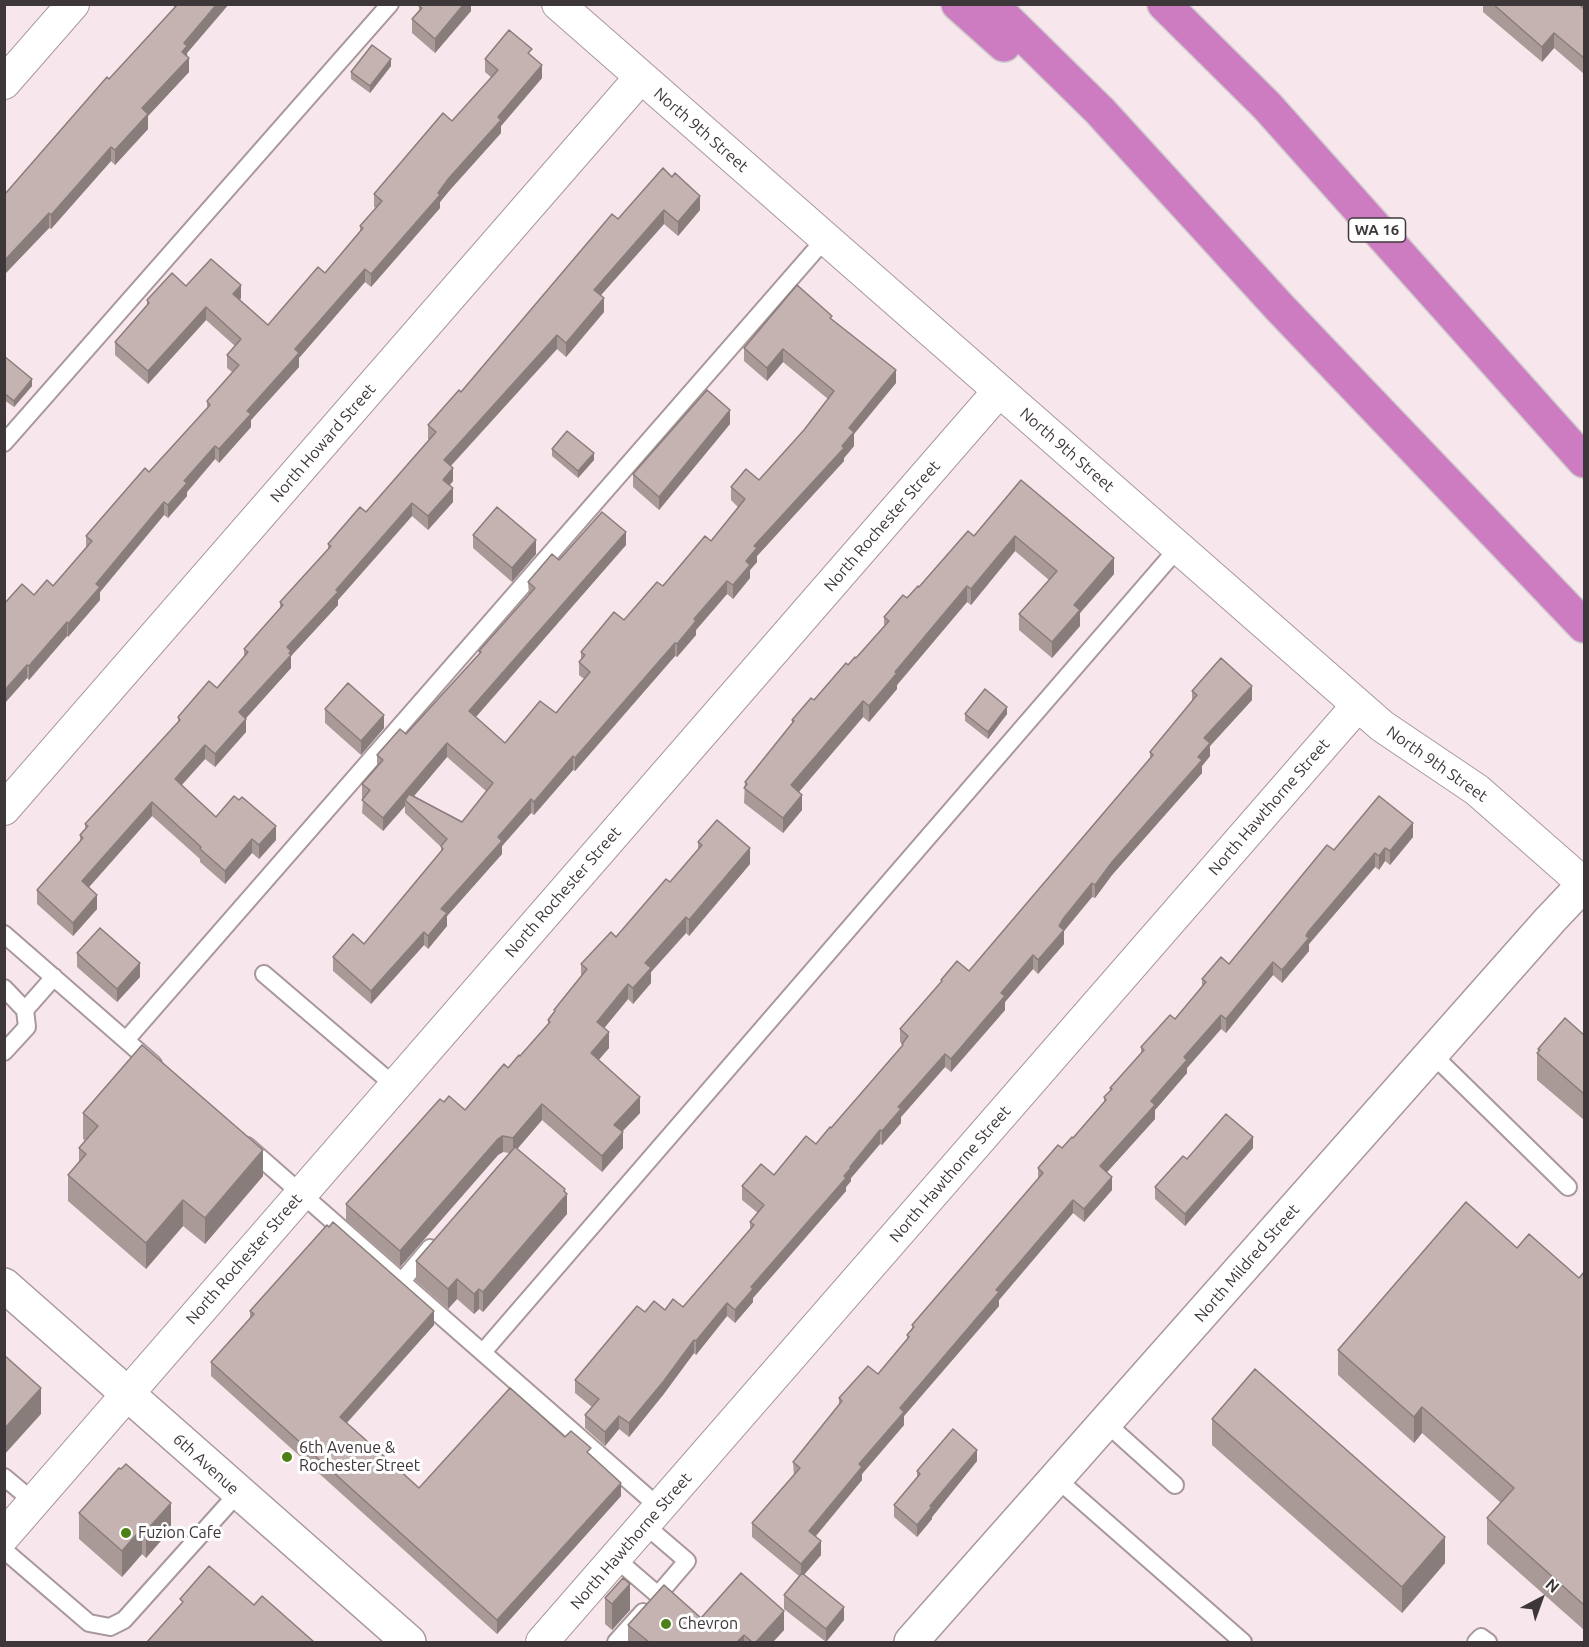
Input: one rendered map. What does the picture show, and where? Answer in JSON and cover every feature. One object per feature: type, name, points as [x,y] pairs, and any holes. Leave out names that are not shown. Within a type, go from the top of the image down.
[{"type":"highway","points":[[958,4],[998,39],[1281,309]]},
{"type":"highway","points":[[991,4],[1100,111],[1281,309],[1584,626]]},
{"type":"highway","name":"WA 16","points":[[1164,4],[1267,106],[1584,461]]},
{"type":"street","points":[[4,83],[73,4]]},
{"type":"street","name":"North 9th Street","points":[[558,4],[1382,726],[1477,790],[1584,884]]},
{"type":"street","name":"North Howard Street","points":[[4,809],[641,77]]},
{"type":"street","name":"North Rochester Street","points":[[4,1536],[999,391]]},
{"type":"street","name":"North Hawthorne Street","points":[[553,1636],[615,1558],[1358,705]]},
{"type":"street","name":"North Mildred Street","points":[[911,1642],[1584,884]]},
{"type":"street","name":"6th Avenue","points":[[4,1285],[409,1642]]},
{"type":"lane","points":[[4,443],[390,4]]},
{"type":"lane","points":[[126,1040],[825,239]]},
{"type":"lane","points":[[483,1352],[1178,548]]},
{"type":"lane","points":[[4,934],[165,1074]]},
{"type":"lane","points":[[264,975],[395,1086]]},
{"type":"lane","points":[[25,1010],[54,977]]},
{"type":"lane","points":[[4,988],[25,1010],[27,1027],[4,1052]]},
{"type":"lane","points":[[1432,1054],[1568,1187]]},
{"type":"lane","points":[[237,1138],[483,1352],[652,1516],[687,1561],[616,1642]]},
{"type":"lane","points":[[402,1281],[439,1239]]},
{"type":"lane","points":[[1106,1423],[1174,1485]]},
{"type":"lane","points":[[4,1477],[34,1502]]},
{"type":"lane","points":[[1057,1479],[1243,1642]]},
{"type":"lane","points":[[4,1550],[89,1623],[110,1627],[123,1620],[239,1492]]},
{"type":"lane","points":[[615,1558],[658,1595]]},
{"type":"lane","points":[[1476,1642],[1481,1636],[1488,1642]]},
{"type":"building","points":[[178,4],[217,4],[184,43],[187,46],[182,52],[189,58],[142,108],[148,114],[115,150],[111,147],[51,215],[49,213],[4,261],[4,193],[107,77],[109,79]]},
{"type":"building","points":[[420,4],[464,4],[435,39],[412,19],[422,8]]},
{"type":"building","points":[[1493,4],[1579,4],[1584,9],[1584,58],[1554,33],[1542,47]]},
{"type":"building","points":[[509,30],[532,49],[528,53],[542,65],[498,117],[501,120],[449,178],[438,193],[440,195],[371,274],[365,269],[295,349],[299,353],[247,411],[251,414],[219,449],[215,446],[184,481],[187,483],[168,505],[164,502],[96,584],[100,587],[4,691],[4,604],[22,584],[34,595],[47,580],[53,586],[92,541],[86,536],[145,468],[149,472],[210,405],[207,401],[239,365],[227,355],[241,339],[206,307],[148,371],[115,342],[149,303],[147,300],[172,273],[186,286],[211,259],[241,285],[233,294],[268,325],[318,267],[325,273],[363,228],[360,226],[382,201],[374,194],[443,113],[452,121],[498,70],[485,59]]},
{"type":"building","points":[[372,45],[391,59],[370,86],[351,72]]},
{"type":"building","points":[[663,168],[672,177],[675,173],[700,196],[678,222],[664,210],[594,290],[604,298],[566,343],[557,335],[444,460],[453,468],[443,480],[453,488],[428,516],[412,503],[336,590],[338,592],[287,647],[291,655],[239,712],[246,719],[215,754],[205,745],[175,779],[216,817],[234,796],[239,800],[242,797],[276,826],[259,845],[252,839],[225,871],[152,802],[82,881],[97,895],[73,923],[37,890],[83,838],[80,835],[88,826],[85,824],[180,720],[178,717],[209,681],[217,688],[248,652],[244,649],[283,605],[280,602],[331,546],[328,544],[360,507],[366,512],[436,432],[428,425],[459,390],[461,392],[612,214],[618,219]]},
{"type":"building","points":[[797,285],[832,316],[830,318],[896,370],[849,428],[854,432],[842,446],[844,448],[754,546],[757,548],[746,561],[750,565],[733,585],[727,581],[694,619],[696,621],[677,644],[675,643],[575,758],[573,756],[534,802],[531,799],[498,837],[502,841],[441,909],[447,913],[428,936],[424,932],[371,991],[333,957],[353,934],[364,944],[443,849],[441,846],[447,839],[405,800],[409,794],[462,822],[493,783],[447,743],[383,818],[362,800],[370,790],[362,784],[383,760],[377,755],[400,729],[406,734],[481,652],[479,651],[535,588],[528,582],[552,554],[559,560],[602,512],[626,532],[469,711],[505,743],[540,701],[556,713],[590,672],[579,662],[585,655],[581,652],[614,612],[624,620],[657,582],[663,586],[705,536],[711,541],[745,499],[731,487],[746,469],[759,480],[804,430],[834,391],[783,349],[767,368],[744,348]]},
{"type":"building","points":[[4,356],[32,379],[14,401],[4,393]]},
{"type":"building","points":[[707,390],[730,410],[659,497],[633,474]]},
{"type":"building","points":[[567,431],[594,453],[578,471],[552,449]]},
{"type":"building","points":[[1021,480],[1114,558],[1074,605],[1080,610],[1052,642],[1019,614],[1057,571],[1015,536],[971,589],[967,586],[869,706],[863,701],[791,785],[802,795],[783,818],[744,788],[747,784],[745,782],[794,721],[792,720],[811,698],[814,700],[846,663],[848,665],[856,658],[889,621],[884,617],[903,595],[907,598],[919,587],[968,531],[974,536]]},
{"type":"building","points":[[497,507],[536,540],[512,568],[473,535]]},
{"type":"building","points":[[1221,658],[1252,686],[1204,738],[1210,743],[1198,757],[1202,760],[1112,862],[1095,885],[1092,883],[1063,919],[1059,926],[1064,930],[1038,960],[1033,955],[1001,993],[1005,996],[951,1059],[945,1054],[898,1107],[901,1109],[882,1131],[880,1130],[850,1167],[844,1176],[846,1178],[751,1287],[753,1289],[735,1310],[727,1303],[696,1341],[694,1340],[629,1423],[619,1416],[605,1432],[585,1415],[599,1399],[575,1380],[637,1306],[645,1312],[654,1301],[665,1310],[673,1299],[683,1307],[754,1225],[750,1222],[764,1205],[742,1186],[761,1164],[774,1175],[806,1136],[816,1144],[831,1128],[903,1045],[908,1036],[900,1029],[957,961],[969,971],[1153,755],[1150,752],[1197,695],[1192,691]]},
{"type":"building","points":[[348,683],[384,715],[361,741],[325,709]]},
{"type":"building","points":[[985,689],[1007,707],[988,732],[965,714]]},
{"type":"building","points":[[1379,796],[1413,823],[1390,851],[1385,848],[1379,856],[1375,853],[1308,932],[1306,936],[1309,938],[1282,970],[1273,962],[1226,1019],[1221,1015],[1184,1057],[1187,1060],[1151,1101],[1155,1105],[1100,1166],[1112,1177],[1084,1209],[1073,1200],[996,1290],[999,1292],[900,1408],[904,1412],[859,1464],[862,1467],[809,1531],[821,1541],[801,1564],[752,1523],[800,1468],[793,1462],[842,1401],[839,1398],[868,1366],[878,1374],[909,1337],[907,1335],[914,1327],[912,1325],[1043,1173],[1038,1168],[1058,1145],[1062,1148],[1073,1138],[1106,1100],[1104,1097],[1112,1089],[1110,1088],[1144,1050],[1141,1047],[1170,1015],[1175,1019],[1206,982],[1202,979],[1221,957],[1229,964],[1327,845],[1334,850]]},
{"type":"building","points":[[717,820],[750,848],[689,920],[686,917],[645,963],[651,968],[633,988],[628,984],[597,1022],[609,1032],[591,1053],[640,1097],[614,1125],[623,1132],[602,1156],[542,1104],[513,1138],[503,1136],[498,1139],[400,1251],[346,1204],[440,1099],[444,1102],[449,1096],[465,1110],[504,1064],[508,1068],[520,1056],[550,1022],[548,1020],[554,1010],[587,969],[581,964],[611,932],[616,937],[666,879],[670,882],[702,845],[698,842]]},
{"type":"building","points":[[100,928],[140,963],[117,989],[77,953]]},
{"type":"building","points":[[1565,1018],[1584,1035],[1584,1094],[1537,1053]]},
{"type":"building","points":[[142,1045],[263,1150],[205,1218],[183,1200],[146,1243],[68,1175],[86,1154],[79,1148],[98,1126],[83,1113]]},
{"type":"building","points":[[1226,1114],[1253,1137],[1185,1214],[1155,1187],[1183,1156],[1187,1159]]},
{"type":"building","points":[[515,1147],[565,1189],[567,1194],[483,1292],[479,1289],[474,1294],[457,1279],[448,1289],[416,1261]]},
{"type":"building","points":[[1466,1202],[1517,1248],[1529,1234],[1579,1278],[1584,1272],[1584,1605],[1487,1518],[1514,1488],[1422,1407],[1414,1417],[1338,1350]]},
{"type":"building","points":[[333,1222],[434,1311],[340,1417],[419,1488],[510,1388],[565,1437],[571,1431],[591,1448],[587,1452],[621,1483],[497,1620],[211,1362],[254,1314],[250,1311],[327,1225],[329,1227]]},
{"type":"building","points":[[4,1355],[41,1388],[4,1429]]},
{"type":"building","points":[[1255,1369],[1445,1537],[1402,1587],[1212,1419]]},
{"type":"building","points":[[953,1429],[977,1450],[917,1525],[894,1505],[920,1474],[917,1471]]},
{"type":"building","points":[[126,1464],[171,1503],[146,1531],[142,1528],[122,1551],[79,1513],[119,1468],[121,1469]]},
{"type":"building","points":[[209,1566],[254,1605],[262,1596],[314,1642],[147,1642],[183,1602],[180,1599]]},
{"type":"building","points":[[741,1573],[784,1611],[756,1642],[752,1642],[744,1635],[737,1642],[649,1642],[628,1625],[664,1585],[701,1618]]},
{"type":"building","points":[[802,1573],[844,1607],[826,1629],[784,1595]]},
{"type":"building","points":[[623,1578],[630,1584],[612,1604],[605,1598]]},
{"type":"place","name":"6th Avenue & Rochester Street","points":[[287,1457]]},
{"type":"place","name":"Fuzion Cafe","points":[[126,1533]]},
{"type":"place","name":"Chevron","points":[[666,1624]]}]
